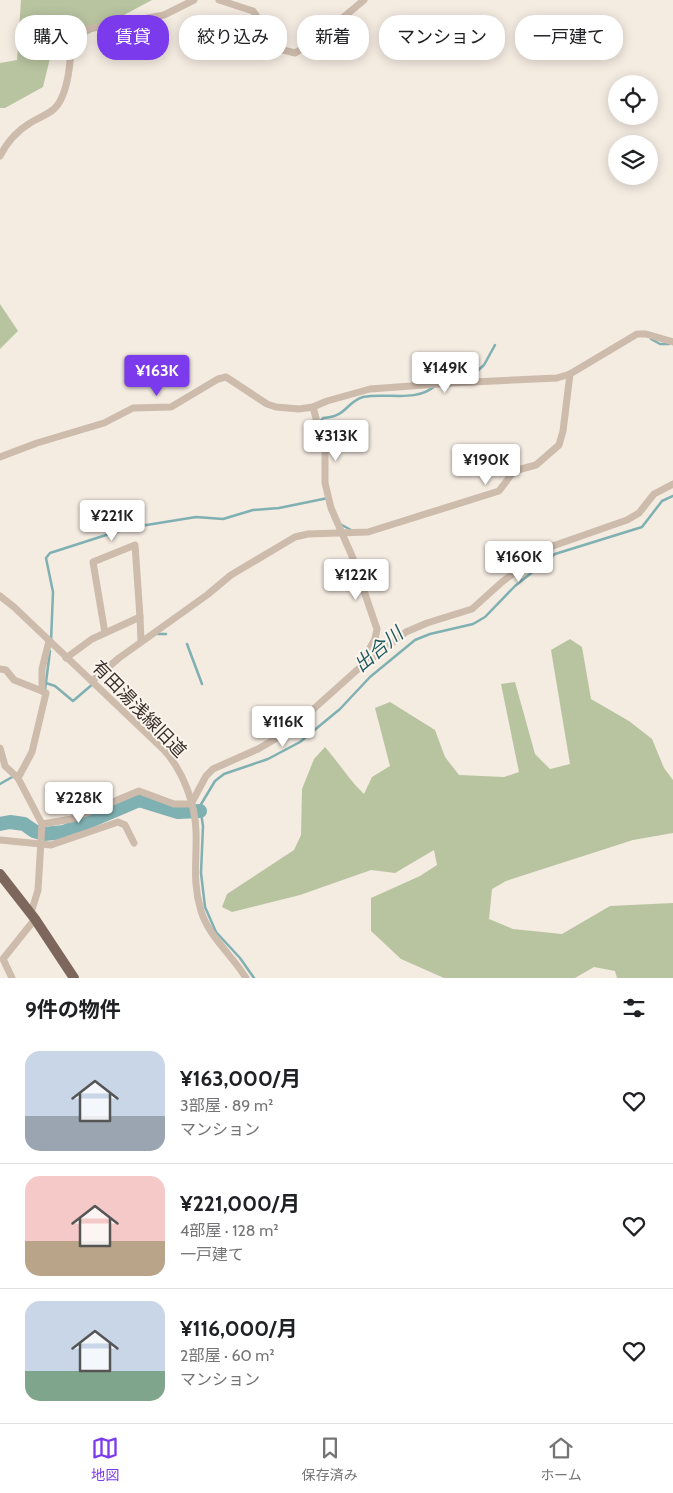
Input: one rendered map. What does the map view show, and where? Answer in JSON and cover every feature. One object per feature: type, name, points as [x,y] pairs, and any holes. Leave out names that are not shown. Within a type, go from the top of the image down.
[{"type":"main road","points":[[0,874],[33,916],[74,978]]},
{"type":"street","points":[[0,156],[6,144],[15,135],[28,124],[48,113],[60,102],[71,60],[72,32],[164,16],[194,0]]},
{"type":"street","points":[[219,0],[253,11],[279,49],[295,54],[315,41],[364,0]]},
{"type":"street","points":[[0,456],[54,437],[104,424],[133,408],[171,407],[218,379],[226,377],[272,406],[299,409],[313,407],[326,401],[370,389],[557,378],[570,374],[637,334],[646,334],[673,342]]},
{"type":"street","points":[[92,681],[141,641],[208,595],[231,575],[295,537],[308,534],[368,532],[499,491],[514,471],[536,465],[559,446],[563,431],[570,374]]},
{"type":"street","points":[[313,407],[325,452],[327,492],[336,522],[356,565],[376,629],[371,650],[357,670]]},
{"type":"street","points":[[42,824],[72,819],[139,791],[174,804],[191,804],[206,776],[213,769],[258,749],[289,731],[357,670],[414,628],[472,609],[546,548],[627,520],[638,513],[654,494],[673,484]]},
{"type":"street","points":[[105,633],[93,562],[134,545],[141,641]]},
{"type":"street","name":"有田湯浅線旧道","points":[[0,596],[92,681],[169,756],[185,784],[191,804],[196,830],[194,875],[200,909],[210,932],[246,978]]},
{"type":"street","points":[[66,658],[83,645],[140,617]]},
{"type":"street","points":[[42,691],[42,669],[49,641]]},
{"type":"street","points":[[0,668],[6,670],[14,680],[46,693],[32,752],[18,778]]},
{"type":"street","points":[[0,748],[2,766],[18,778],[42,824],[37,896],[33,916],[3,958],[12,978]]},
{"type":"street","points":[[0,840],[41,845],[64,842],[118,822],[125,825],[134,843]]},
{"type":"green space","points":[[21,0],[152,0],[124,15],[97,15],[97,29],[87,35],[87,15],[20,15]]},
{"type":"green space","points":[[17,60],[50,60],[43,87],[5,108],[0,108],[0,63]]},
{"type":"green space","points":[[0,304],[18,331],[0,349]]},
{"type":"green space","points":[[570,639],[582,647],[591,699],[629,721],[652,739],[664,768],[673,780],[673,833],[633,840],[506,881],[492,889],[489,919],[513,929],[562,934],[610,906],[673,903],[673,978],[617,978],[615,971],[594,967],[575,978],[444,978],[401,959],[371,931],[371,898],[420,876],[437,865],[434,850],[395,873],[371,870],[300,895],[232,912],[222,907],[227,894],[294,850],[301,835],[302,789],[314,759],[325,747],[364,794],[372,777],[390,766],[375,708],[390,702],[435,730],[445,757],[459,775],[504,777],[519,772],[501,684],[515,682],[535,754],[550,769],[570,764],[551,650]]},
{"type":"waterway","points":[[651,339],[660,344],[669,344]]},
{"type":"waterway","points":[[467,380],[484,365],[495,345]]},
{"type":"waterway","points":[[438,382],[447,378],[454,380]]},
{"type":"waterway","points":[[320,422],[323,418],[337,415],[357,399],[363,397],[410,396],[427,391],[435,386]]},
{"type":"waterway","name":"出合川","points":[[254,978],[240,958],[216,932],[205,907],[201,873],[203,826],[200,806],[215,781],[224,774],[268,759],[300,742],[340,709],[370,677],[415,640],[430,634],[473,624],[485,617],[515,586],[555,554],[642,527],[662,501],[673,496]]},
{"type":"waterway","points":[[51,641],[53,592],[46,558],[50,553],[128,528],[196,517],[223,519],[253,510],[279,508],[328,498]]},
{"type":"waterway","points":[[340,524],[351,530]]},
{"type":"waterway","points":[[157,634],[166,634]]},
{"type":"waterway","points":[[187,644],[202,684]]},
{"type":"waterway","points":[[45,690],[50,651]]},
{"type":"waterway","points":[[46,683],[55,686],[73,701],[94,683]]},
{"type":"waterway","points":[[0,784],[14,776]]},
{"type":"waterway","name":"出合川","points":[[0,824],[10,822],[24,824],[34,831],[44,834],[64,832],[139,800],[178,812],[200,811]]}]
